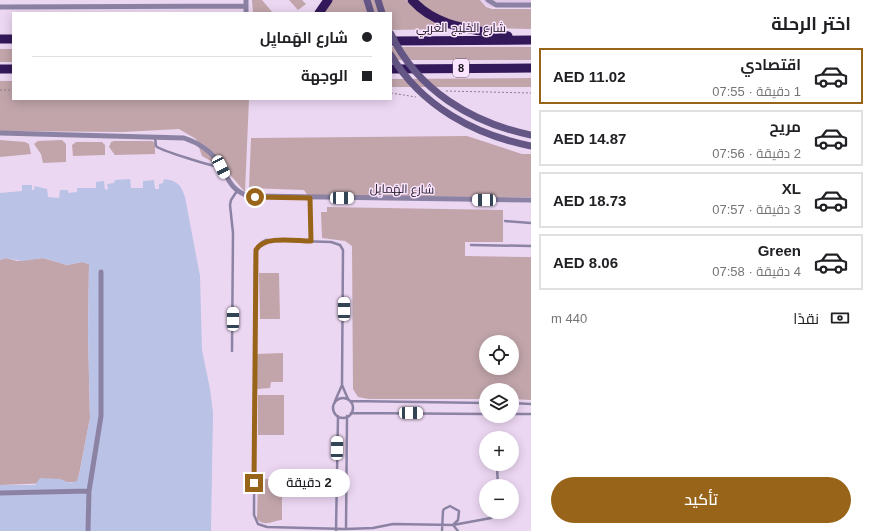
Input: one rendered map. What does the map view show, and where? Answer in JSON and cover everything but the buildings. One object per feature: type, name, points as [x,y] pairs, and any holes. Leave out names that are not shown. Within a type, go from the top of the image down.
[{"type":"highway","points":[[320,12],[328,0]]},
{"type":"highway","points":[[412,0],[430,16],[443,23],[529,40]]},
{"type":"highway","points":[[0,39],[12,39]]},
{"type":"highway","name":"شارع الخَلِيج العَربِي","points":[[392,41],[529,40]]},
{"type":"highway","name":"8","points":[[392,69],[531,68]]},
{"type":"highway","points":[[0,69],[12,69]]},
{"type":"main road","points":[[367,0],[371,12]]},
{"type":"main road","points":[[378,0],[382,12]]},
{"type":"main road","points":[[392,36],[412,66],[428,83],[450,102],[486,122],[514,132],[531,135]]},
{"type":"main road","points":[[392,56],[416,87],[444,111],[460,122],[488,135],[531,146]]},
{"type":"street","points":[[246,0],[246,12]]},
{"type":"street","points":[[488,0],[496,5],[531,5]]},
{"type":"street","points":[[0,7],[246,6]]},
{"type":"street","points":[[0,133],[155,136],[192,140],[211,153],[221,167],[228,182],[237,191]]},
{"type":"street","name":"شارع الهَمايِل","points":[[237,191],[244,195],[255,197],[531,200]]},
{"type":"street","points":[[88,531],[89,491],[101,416],[101,272]]},
{"type":"street","points":[[0,493],[89,491]]},
{"type":"lane","points":[[155,136],[156,146],[159,149],[210,166],[221,167]]},
{"type":"lane","points":[[232,351],[233,233],[230,200],[237,191]]},
{"type":"lane","points":[[310,198],[311,241]]},
{"type":"lane","points":[[505,221],[531,223]]},
{"type":"lane","points":[[336,530],[338,416],[333,408],[342,385],[344,253],[342,247],[337,243],[266,240],[262,242],[256,250],[255,270],[255,518],[258,524],[264,526],[307,530],[336,530],[376,528],[393,524],[453,525],[486,519]]},
{"type":"lane","points":[[470,245],[531,246]]},
{"type":"lane","points":[[342,385],[352,406],[351,413]]},
{"type":"lane","points":[[336,401],[341,398],[349,400],[479,403]]},
{"type":"lane","points":[[519,404],[531,404]]},
{"type":"lane","points":[[338,416],[347,416],[351,413],[479,414]]},
{"type":"lane","points":[[519,414],[531,414]]},
{"type":"lane","points":[[346,529],[347,416]]},
{"type":"lane","points":[[442,531],[444,509],[450,506],[456,508],[460,514],[458,520],[453,525]]},
{"type":"lane","points":[[453,525],[458,531]]},
{"type":"path","points":[[0,90],[12,90]]},
{"type":"path","points":[[440,92],[447,90],[531,93]]},
{"type":"path","points":[[392,93],[420,97]]},
{"type":"shaded area","points":[[252,0],[262,0],[272,12],[253,12]]},
{"type":"shaded area","points":[[289,0],[302,0],[306,4],[298,10]]},
{"type":"shaded area","points":[[330,0],[406,0],[415,8],[450,29],[392,30],[392,12],[324,12]]},
{"type":"shaded area","points":[[418,0],[480,0],[486,7],[492,9],[531,9],[531,29],[468,25],[455,22],[430,11]]},
{"type":"shaded area","points":[[482,0],[531,0],[531,8],[492,7],[488,6]]},
{"type":"shaded area","points":[[392,47],[531,47],[531,60],[392,60]]},
{"type":"shaded area","points":[[0,49],[12,49],[12,62],[0,62]]},
{"type":"shaded area","points":[[531,78],[531,87],[392,87],[392,79]]},
{"type":"shaded area","points":[[0,81],[12,81],[12,100],[249,100],[245,192],[225,169],[202,156],[196,139],[179,129],[123,132],[0,131]]},
{"type":"shaded area","points":[[467,136],[522,154],[531,154],[531,197],[308,196],[304,190],[249,188],[251,138]]},
{"type":"shaded area","points":[[0,140],[25,142],[29,144],[31,154],[0,157]]},
{"type":"shaded area","points":[[62,140],[66,144],[66,162],[43,163],[41,154],[34,144],[38,141]]},
{"type":"shaded area","points":[[152,141],[155,143],[155,154],[115,155],[109,147],[111,142]]},
{"type":"shaded area","points":[[76,142],[102,142],[105,145],[105,155],[73,156],[72,145]]},
{"type":"shaded area","points":[[327,207],[503,210],[503,242],[465,242],[465,256],[531,257],[531,400],[519,399],[519,383],[479,383],[479,399],[369,399],[358,397],[353,389],[352,246],[345,241],[322,238],[321,212],[327,212]]},
{"type":"shaded area","points":[[6,258],[17,261],[43,258],[67,265],[82,262],[89,264],[88,334],[90,418],[77,482],[0,485],[0,260]]},
{"type":"shaded area","points":[[259,273],[279,273],[280,319],[260,319]]},
{"type":"shaded area","points":[[283,353],[283,382],[271,382],[270,388],[257,389],[257,354]]},
{"type":"shaded area","points":[[258,395],[284,395],[284,435],[258,435]]},
{"type":"shaded area","points":[[258,479],[282,479],[282,520],[263,523],[257,519]]},
{"type":"water","points":[[130,179],[131,188],[143,188],[143,181],[154,180],[155,189],[159,189],[159,184],[163,183],[164,179],[172,181],[180,186],[185,197],[200,276],[202,350],[213,413],[211,531],[0,531],[0,485],[35,485],[40,478],[60,479],[70,483],[77,481],[90,418],[88,334],[89,264],[82,262],[67,265],[43,258],[22,261],[6,258],[0,260],[0,193],[22,191],[22,185],[32,185],[32,190],[35,189],[34,186],[47,189],[48,197],[59,198],[60,190],[68,190],[68,193],[77,192],[77,188],[96,188],[96,182],[104,181],[105,190],[108,189],[107,184],[114,183],[115,180]]},
{"type":"route","points":[[254,483],[255,254],[258,245],[266,240],[311,241],[310,198],[255,197]]}]
